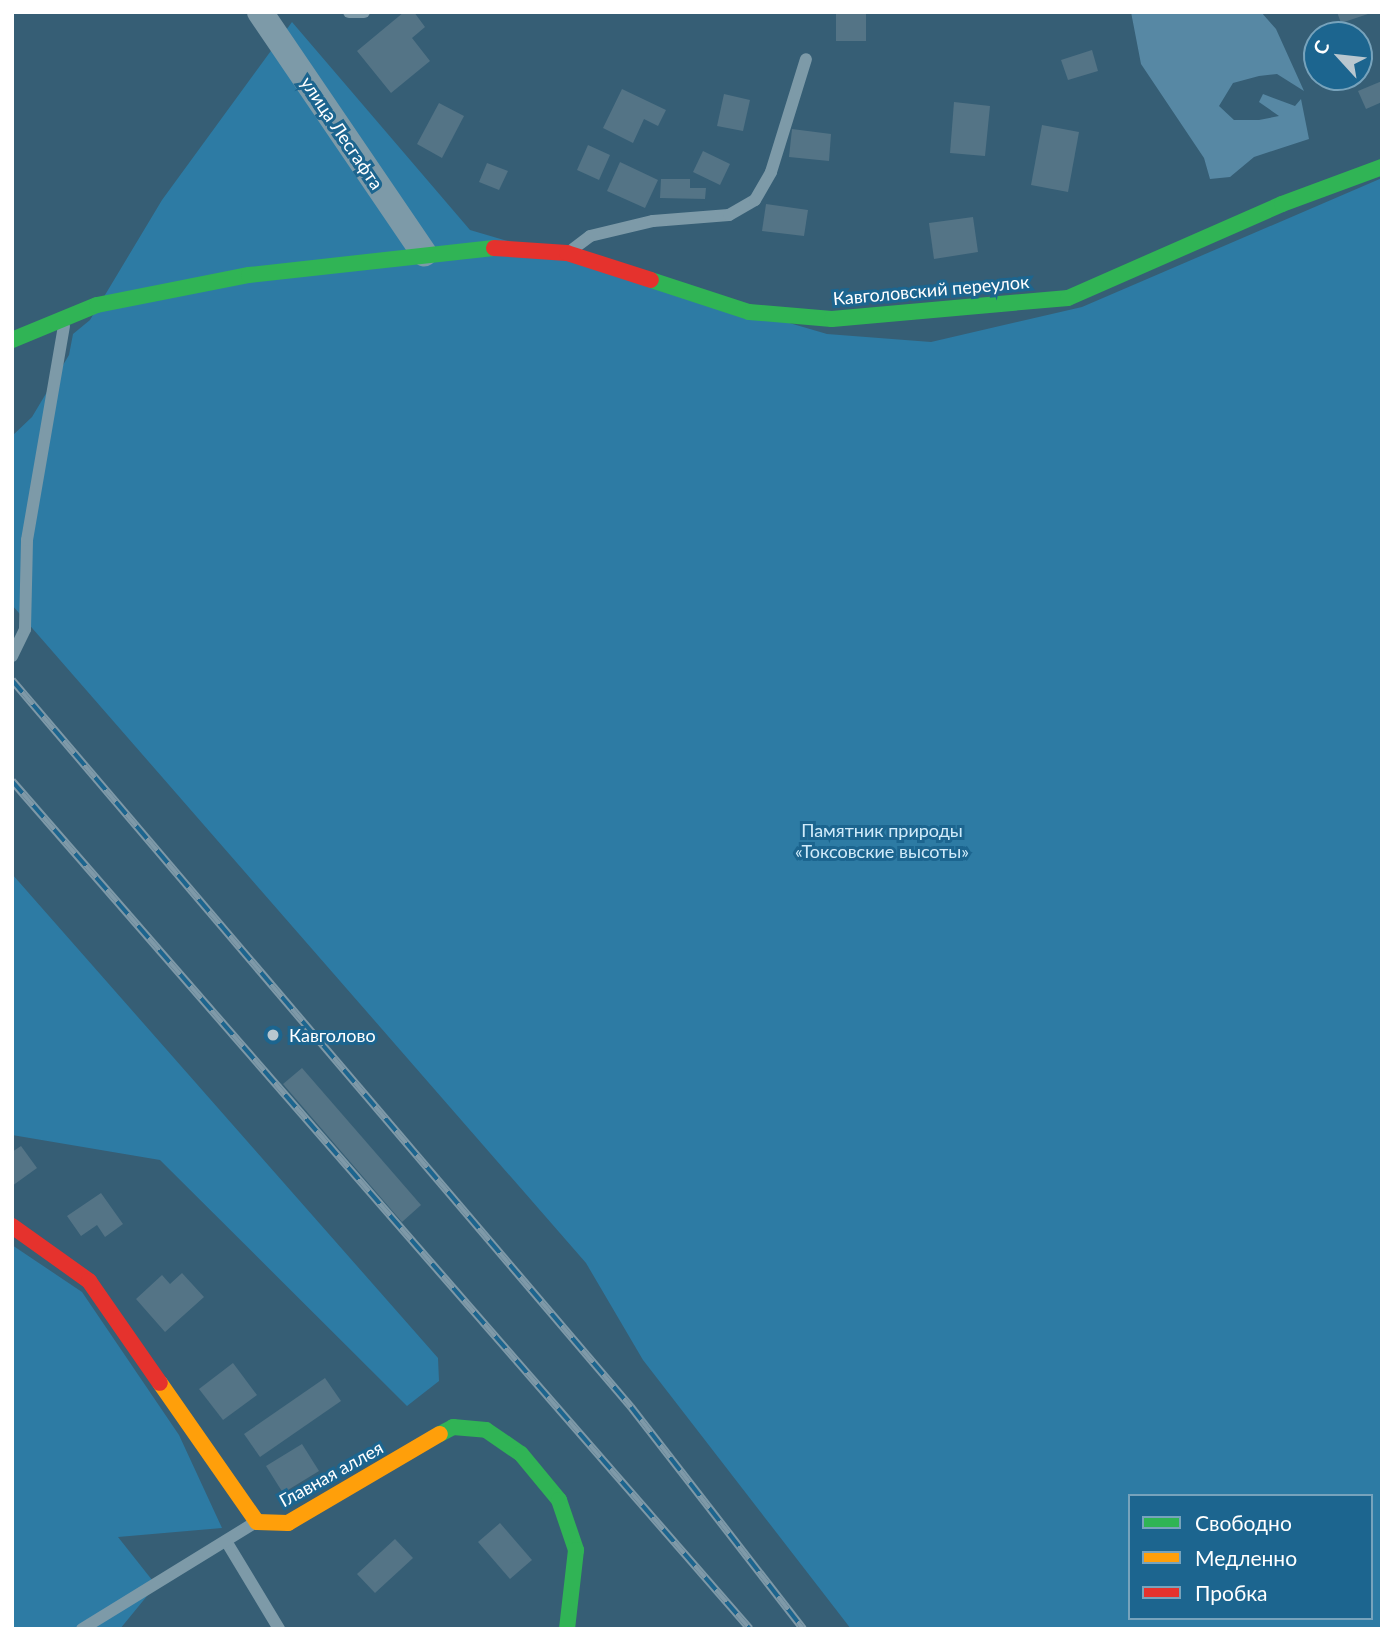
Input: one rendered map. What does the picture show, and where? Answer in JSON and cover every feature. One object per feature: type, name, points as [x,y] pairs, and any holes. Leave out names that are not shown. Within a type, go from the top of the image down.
[{"type":"street","name":"улица Лесгафта","points":[[260,12],[424,253]]},
{"type":"street","name":"Кавголовский переулок","points":[[12,340],[66,315],[248,275],[424,253],[501,247],[567,253],[749,312],[832,319],[1068,298],[1282,204],[1382,167]]},
{"type":"street","points":[[12,1226],[89,1281],[257,1522]]},
{"type":"street","name":"Главная аллея","points":[[257,1522],[288,1523],[453,1427],[486,1430],[521,1454],[559,1500],[576,1550],[567,1629]]},
{"type":"lane","points":[[349,12],[363,12]]},
{"type":"lane","points":[[567,253],[590,236],[653,221],[729,215],[755,200],[771,172],[806,59]]},
{"type":"lane","points":[[12,656],[25,629],[27,540],[66,315]]},
{"type":"lane","points":[[82,1629],[257,1522]]},
{"type":"lane","points":[[226,1541],[279,1629]]},
{"type":"green space","name":"Памятник природы «Токсовские высоты»","points":[[292,22],[470,230],[827,334],[931,342],[1082,307],[1382,178],[1382,1629],[851,1629],[643,1360],[586,1263],[12,605],[12,436],[32,417],[69,355],[73,334],[90,320],[162,200]]},
{"type":"green space","points":[[12,874],[438,1358],[439,1381],[407,1406],[160,1160],[12,1135]]},
{"type":"green space","points":[[12,1245],[82,1292],[179,1435],[222,1528],[118,1537],[156,1585],[120,1629],[12,1629]]},
{"type":"shaded area","points":[[1131,12],[1261,12],[1276,29],[1303,90],[1277,74],[1259,76],[1233,83],[1219,106],[1234,120],[1259,120],[1279,116],[1259,102],[1263,94],[1295,106],[1301,99],[1309,139],[1254,157],[1230,177],[1210,179],[1204,158],[1141,64]]},
{"type":"building","points":[[404,12],[414,12],[425,27],[412,38],[430,61],[391,93],[357,51]]},
{"type":"building","points":[[836,12],[866,12],[866,41],[836,41]]},
{"type":"building","points":[[1337,12],[1371,12],[1347,21],[1340,21]]},
{"type":"building","points":[[1092,50],[1098,71],[1068,80],[1061,60]]},
{"type":"building","points":[[1382,81],[1382,102],[1366,109],[1358,91],[1373,91],[1373,85]]},
{"type":"building","points":[[622,89],[666,110],[658,126],[644,119],[633,143],[603,128]]},
{"type":"building","points":[[724,94],[750,100],[743,131],[717,126]]},
{"type":"building","points":[[954,102],[990,106],[985,156],[950,153]]},
{"type":"building","points":[[439,103],[464,116],[442,158],[417,144]]},
{"type":"building","points":[[1042,125],[1079,132],[1068,192],[1031,185]]},
{"type":"building","points":[[792,129],[831,134],[829,161],[789,157]]},
{"type":"building","points":[[588,145],[610,155],[599,180],[577,170]]},
{"type":"building","points":[[703,151],[730,164],[720,185],[693,172]]},
{"type":"building","points":[[620,162],[658,180],[645,208],[607,191]]},
{"type":"building","points":[[487,163],[508,171],[499,190],[479,182]]},
{"type":"building","points":[[661,179],[690,179],[690,188],[706,188],[705,199],[660,198]]},
{"type":"building","points":[[766,204],[808,210],[804,236],[762,231]]},
{"type":"building","points":[[973,217],[978,252],[934,259],[929,223]]},
{"type":"building","points":[[302,1068],[421,1205],[402,1222],[283,1084]]},
{"type":"building","points":[[21,1146],[37,1168],[12,1186],[12,1152]]},
{"type":"building","points":[[101,1193],[123,1224],[105,1237],[97,1225],[81,1236],[67,1216]]},
{"type":"building","points":[[182,1273],[204,1297],[165,1332],[136,1299],[162,1275],[170,1284]]},
{"type":"building","points":[[233,1363],[257,1395],[223,1420],[199,1389]]},
{"type":"building","points":[[325,1378],[341,1401],[260,1457],[244,1434]]},
{"type":"building","points":[[302,1444],[319,1471],[283,1493],[266,1466]]},
{"type":"building","points":[[500,1523],[532,1560],[510,1579],[478,1542]]},
{"type":"building","points":[[395,1539],[413,1558],[375,1593],[357,1574]]},
{"type":"railway","points":[[12,680],[631,1407],[803,1629]]},
{"type":"railway","points":[[12,781],[750,1629]]},
{"type":"traffic: fast","points":[[651,280],[749,312],[832,319],[1068,298],[1282,204],[1382,167]]},
{"type":"traffic: fast","points":[[12,340],[97,305],[249,275],[494,248]]},
{"type":"traffic: fast","points":[[440,1434],[453,1427],[486,1430],[521,1454],[559,1500],[576,1550],[567,1629]]},
{"type":"traffic: slow","points":[[160,1383],[257,1522],[288,1523],[440,1434]]},
{"type":"traffic: jam","points":[[494,248],[567,253],[651,280]]},
{"type":"traffic: jam","points":[[12,1226],[89,1281],[160,1383]]},
{"type":"place","name":"Кавголово","points":[[273,1035]]}]
